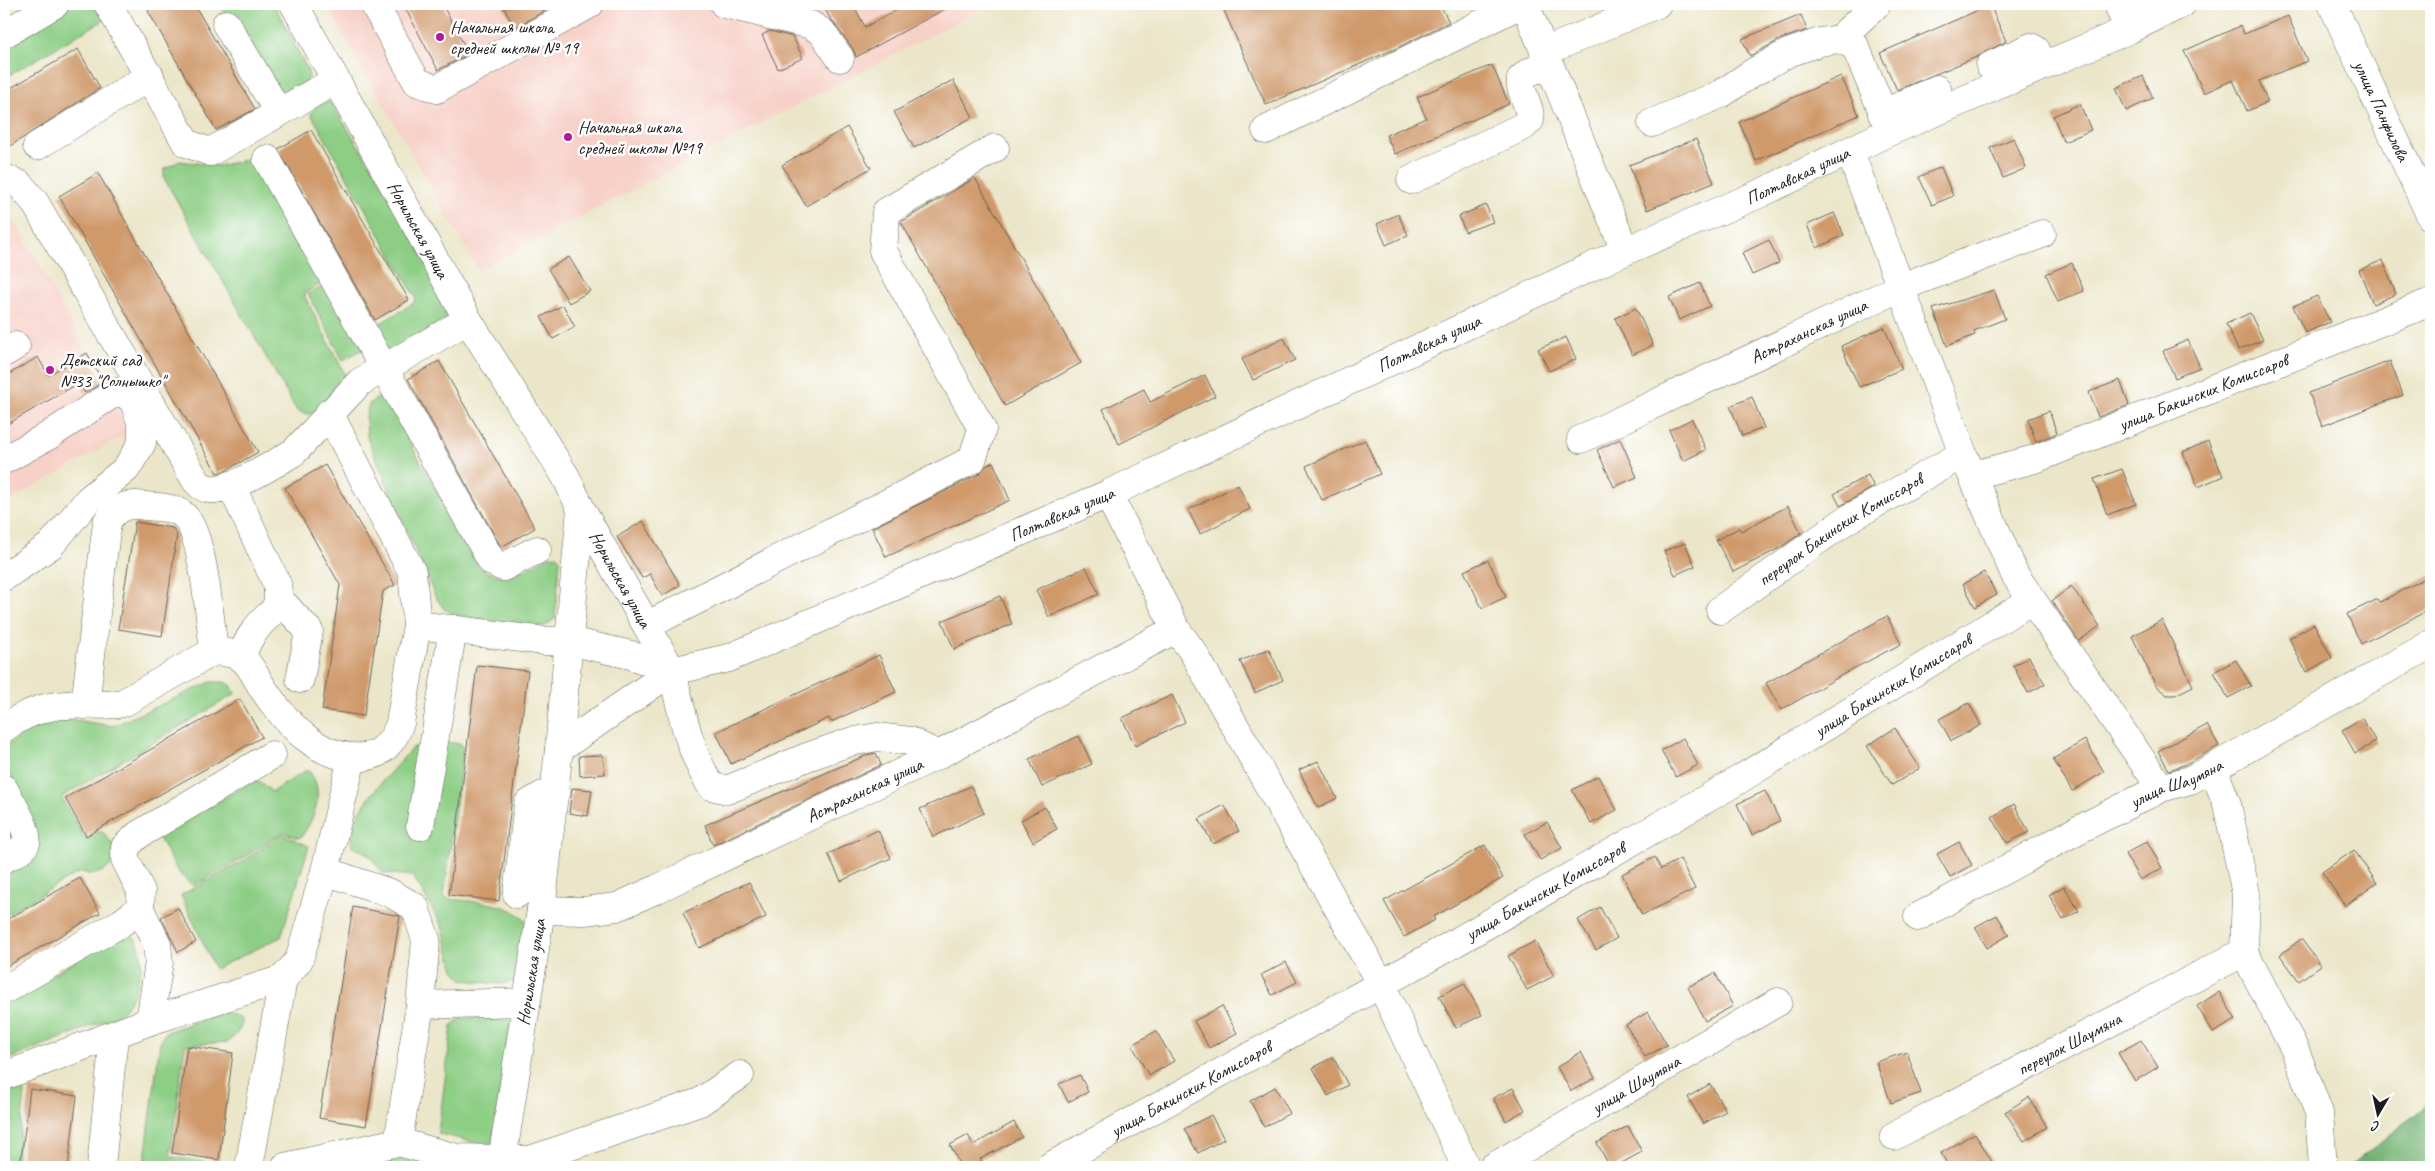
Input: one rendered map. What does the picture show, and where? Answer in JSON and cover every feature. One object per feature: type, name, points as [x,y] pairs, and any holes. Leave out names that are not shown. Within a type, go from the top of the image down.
[{"type":"street","points":[[4,34],[56,4]]},
{"type":"street","points":[[108,4],[186,143],[210,152],[336,80]]},
{"type":"street","name":"Норильская улица","points":[[294,4],[468,320],[566,477],[581,510],[672,671],[687,735],[697,764],[711,786],[727,790],[807,757],[850,742],[877,737],[910,741],[938,755]]},
{"type":"street","points":[[374,4],[417,82],[437,89],[590,4]]},
{"type":"street","points":[[724,4],[811,25],[822,32],[840,58]]},
{"type":"street","points":[[1266,130],[1521,4]]},
{"type":"street","points":[[1525,4],[1625,251]]},
{"type":"street","points":[[1411,180],[1524,126],[1530,120],[1531,110],[1520,85],[1521,79],[1546,58],[1657,4]]},
{"type":"street","points":[[1839,40],[1877,4]]},
{"type":"street","points":[[2118,4],[2128,30]]},
{"type":"street","name":"Полтавская улица","points":[[672,671],[737,655],[1108,494],[1625,251],[1850,152],[1886,123],[2043,65],[2128,30],[2182,4]]},
{"type":"street","name":"улица Панфилова","points":[[2332,4],[2358,56],[2431,217]]},
{"type":"street","points":[[226,24],[279,113]]},
{"type":"street","points":[[1652,123],[1721,94],[1752,73],[1788,53],[1820,42],[1839,40],[1855,46],[1886,123],[1937,89]]},
{"type":"street","points":[[1990,66],[2031,47],[2036,50],[2043,65]]},
{"type":"street","points":[[38,146],[150,76]]},
{"type":"street","points":[[648,626],[972,460],[982,430],[883,251],[884,231],[886,212],[995,148]]},
{"type":"street","points":[[1850,152],[1968,465],[2015,576],[2161,788]]},
{"type":"street","points":[[267,159],[492,562],[503,567],[537,550]]},
{"type":"street","points":[[4,178],[19,184],[34,201],[196,481],[203,487],[210,489],[230,485],[294,452],[360,382],[468,320]]},
{"type":"street","name":"Астраханская улица","points":[[1581,439],[1901,287],[2042,234]]},
{"type":"street","name":"улица Бакинских Комиссаров","points":[[1968,465],[2035,459],[2431,302]]},
{"type":"street","points":[[4,460],[48,436],[111,395],[121,391],[134,401],[142,425],[142,443],[126,469],[88,498],[50,546],[4,577]]},
{"type":"street","points":[[4,728],[34,711],[50,706],[111,705],[123,703],[214,651],[227,652],[241,657],[278,711],[293,729],[331,753],[352,758],[370,757],[384,750],[395,737],[400,723],[417,625],[412,572],[329,413]]},
{"type":"street","name":"переулок Бакинских Комиссаров","points":[[1720,610],[1845,521],[1968,465]]},
{"type":"street","points":[[230,485],[277,584],[279,599],[274,611],[255,630],[241,657]]},
{"type":"street","points":[[1108,494],[1176,629],[1198,660],[1381,984],[1466,1167]]},
{"type":"street","points":[[85,705],[107,522],[111,514],[119,508],[132,504],[164,508],[180,512],[187,519],[203,561],[214,651]]},
{"type":"street","name":"Норильская улица","points":[[502,1163],[541,910],[559,749],[581,510]]},
{"type":"street","points":[[279,599],[309,631],[300,678]]},
{"type":"street","name":"улица Бакинских Комиссаров","points":[[1049,1167],[1381,984],[1727,787],[2032,600]]},
{"type":"street","points":[[417,625],[545,640],[569,641],[631,655],[672,671]]},
{"type":"street","points":[[420,826],[453,629]]},
{"type":"street","name":"Астраханская улица","points":[[541,910],[584,912],[617,906],[938,755],[1176,629]]},
{"type":"street","name":"улица Шаумяна","points":[[1918,917],[2074,832],[2161,788],[2190,780],[2214,768],[2431,644]]},
{"type":"street","points":[[559,749],[672,671]]},
{"type":"street","points":[[150,1021],[159,962],[157,944],[140,909],[142,891],[125,858],[126,847],[138,835],[272,755]]},
{"type":"street","points":[[4,1076],[150,1021],[282,979],[300,960],[325,871],[352,758]]},
{"type":"street","points":[[2214,768],[2227,804],[2246,894],[2244,952],[2295,1050],[2319,1114],[2323,1167]]},
{"type":"street","points":[[4,789],[26,832],[26,842],[22,849],[4,859]]},
{"type":"street","points":[[517,894],[528,804],[543,795],[554,796]]},
{"type":"street","points":[[325,871],[390,893],[415,907],[426,940],[420,1005],[398,1142]]},
{"type":"street","points":[[4,990],[121,923],[140,909]]},
{"type":"street","name":"переулок Шаумяна","points":[[1894,1136],[2244,952]]},
{"type":"street","points":[[249,1167],[282,979]]},
{"type":"street","points":[[420,1005],[526,1002]]},
{"type":"street","name":"улица Шаумяна","points":[[1493,1167],[1778,1002]]},
{"type":"street","points":[[101,1167],[114,1036]]},
{"type":"street","points":[[285,1167],[398,1142],[457,1158],[502,1163],[530,1160],[700,1102],[740,1075]]},
{"type":"shaded area","name":"Начальная школа средней школы №19","points":[[326,4],[992,4],[478,270]]},
{"type":"shaded area","name":"Детский сад №33 \"Солнышко\"","points":[[4,208],[12,216],[131,432],[4,504]]},
{"type":"green space","points":[[70,4],[98,4],[104,20],[4,78],[4,42]]},
{"type":"green space","points":[[219,4],[274,4],[308,71],[309,77],[306,82],[281,96],[271,92]]},
{"type":"green space","points":[[324,102],[330,102],[333,106],[383,184],[454,313],[390,355],[374,327],[414,303],[416,298],[311,114],[315,107]]},
{"type":"green space","points":[[249,159],[258,163],[322,283],[305,293],[305,297],[345,374],[332,398],[321,409],[309,414],[297,411],[164,178],[164,169],[180,161],[218,166]]},
{"type":"green space","points":[[328,284],[363,349],[343,360],[308,294]]},
{"type":"green space","points":[[378,398],[386,399],[478,566],[487,572],[507,578],[550,556],[557,555],[560,560],[555,619],[545,626],[526,626],[457,615],[444,609],[435,596],[367,437],[366,417],[369,404]]},
{"type":"green space","points":[[211,682],[224,682],[231,685],[235,694],[63,796],[62,799],[84,837],[88,838],[98,832],[103,832],[116,849],[115,863],[95,874],[82,872],[74,875],[4,916],[4,873],[30,852],[19,796],[4,765],[4,747],[45,720],[56,717],[113,726]]},
{"type":"green space","points":[[447,742],[461,744],[463,749],[444,896],[449,899],[501,906],[519,915],[526,922],[519,974],[515,981],[500,984],[463,980],[454,970],[442,926],[413,876],[383,873],[368,854],[352,846],[351,834],[362,808],[412,748],[420,745],[415,837],[419,841],[425,840],[441,744]]},
{"type":"green space","points":[[308,770],[316,786],[317,803],[311,820],[302,836],[299,838],[282,832],[242,859],[193,886],[178,872],[158,836],[253,781],[259,781],[272,792]]},
{"type":"green space","points":[[282,834],[309,846],[281,937],[215,969],[181,895],[244,861]]},
{"type":"green space","points":[[127,936],[134,937],[139,946],[141,967],[135,989],[125,1008],[118,1015],[4,1061],[4,1003],[99,947]]},
{"type":"green space","points":[[222,1013],[231,1014],[242,1020],[236,1035],[228,1042],[185,1045],[170,1155],[172,1157],[211,1163],[214,1167],[144,1167],[160,1042],[166,1032]]},
{"type":"green space","points":[[509,1016],[511,1020],[492,1143],[472,1142],[438,1133],[452,1025],[461,1018]]},
{"type":"green space","points":[[16,1086],[22,1087],[25,1094],[16,1167],[4,1167],[4,1091]]},
{"type":"green space","points":[[2431,1097],[2431,1167],[2349,1167],[2427,1105]]},
{"type":"green space","points":[[380,1158],[390,1158],[458,1167],[344,1167]]},
{"type":"building","points":[[159,4],[194,4],[255,109],[216,130],[148,11]]},
{"type":"building","name":"Начальная школа средней школы № 19","points":[[403,4],[442,4],[469,54],[438,70]]},
{"type":"building","name":"Начальная школа средней школы № 19","points":[[502,4],[543,4],[546,10],[515,28]]},
{"type":"building","points":[[822,4],[853,4],[865,27],[908,4],[954,4],[856,57],[853,49]]},
{"type":"building","points":[[1221,4],[1440,4],[1449,22],[1397,48],[1266,105]]},
{"type":"building","points":[[1990,5],[2006,41],[1979,56],[1897,90],[1880,53]]},
{"type":"building","points":[[1801,15],[1807,30],[1781,39],[1750,56],[1742,39]]},
{"type":"building","points":[[2288,16],[2307,61],[2259,81],[2268,102],[2247,111],[2233,80],[2204,93],[2184,51],[2240,26],[2244,34]]},
{"type":"building","points":[[770,31],[793,37],[803,58],[778,69],[762,35]]},
{"type":"building","points":[[78,49],[100,88],[4,150],[4,92]]},
{"type":"building","points":[[1492,65],[1509,104],[1395,154],[1386,135],[1426,118],[1417,97]]},
{"type":"building","points":[[1841,76],[1859,115],[1756,161],[1739,122]]},
{"type":"building","points":[[2143,76],[2153,98],[2126,111],[2116,88]]},
{"type":"building","points":[[953,80],[973,117],[914,148],[894,112]]},
{"type":"building","points":[[2080,104],[2091,130],[2064,142],[2053,116]]},
{"type":"building","points":[[847,127],[871,168],[806,206],[782,165]]},
{"type":"building","points":[[311,130],[409,300],[375,320],[278,149]]},
{"type":"building","points":[[2014,138],[2026,168],[2003,178],[1990,148]]},
{"type":"building","points":[[1696,139],[1714,183],[1647,210],[1629,165]]},
{"type":"building","points":[[1941,167],[1953,196],[1932,205],[1919,177]]},
{"type":"building","points":[[98,173],[258,452],[227,470],[217,473],[59,196]]},
{"type":"building","points":[[975,178],[1081,363],[1005,406],[901,222]]},
{"type":"building","points":[[1486,205],[1493,222],[1465,232],[1459,216]]},
{"type":"building","points":[[1834,213],[1844,235],[1817,248],[1807,225]]},
{"type":"building","points":[[1398,214],[1408,235],[1386,245],[1377,224]]},
{"type":"building","points":[[1769,240],[1779,263],[1752,275],[1742,253]]},
{"type":"building","points":[[569,257],[590,291],[569,303],[548,269]]},
{"type":"building","points":[[2383,260],[2396,294],[2373,304],[2359,270]]},
{"type":"building","points":[[2072,263],[2084,291],[2058,302],[2046,274]]},
{"type":"building","points":[[1700,283],[1710,306],[1679,320],[1669,297]]},
{"type":"building","points":[[1994,290],[2005,319],[1974,331],[1975,335],[1947,346],[1933,309]]},
{"type":"building","points":[[2317,296],[2330,322],[2305,333],[2293,306]]},
{"type":"building","points":[[563,305],[575,327],[553,339],[541,317]]},
{"type":"building","points":[[1636,308],[1653,345],[1632,355],[1615,318]]},
{"type":"building","points":[[2250,313],[2263,340],[2238,350],[2226,324]]},
{"type":"building","points":[[1884,327],[1902,369],[1859,387],[1841,346]]},
{"type":"building","points":[[1566,337],[1576,359],[1549,371],[1538,349]]},
{"type":"building","points":[[1284,338],[1295,360],[1253,380],[1242,359]]},
{"type":"building","points":[[2188,340],[2200,367],[2175,378],[2163,351]]},
{"type":"building","points":[[87,353],[103,382],[85,393],[79,383],[4,426],[4,377],[38,357],[48,375]]},
{"type":"building","points":[[439,361],[535,528],[501,547],[408,379]]},
{"type":"building","points":[[2390,361],[2403,395],[2322,426],[2309,393]]},
{"type":"building","points":[[1205,375],[1215,396],[1119,444],[1103,409],[1144,389],[1150,402]]},
{"type":"building","points":[[2120,380],[2129,405],[2098,417],[2089,392]]},
{"type":"building","points":[[1752,397],[1764,428],[1742,436],[1730,406]]},
{"type":"building","points":[[2049,411],[2057,433],[2036,442],[2028,419]]},
{"type":"building","points":[[1692,419],[1706,450],[1683,461],[1669,430]]},
{"type":"building","points":[[1620,439],[1637,477],[1614,487],[1597,450]]},
{"type":"building","points":[[1365,440],[1380,474],[1322,500],[1306,466]]},
{"type":"building","points":[[2208,441],[2223,476],[2198,487],[2183,452]]},
{"type":"building","points":[[993,462],[1010,500],[886,557],[872,528],[979,474],[987,465]]},
{"type":"building","points":[[325,465],[395,585],[383,591],[364,716],[322,710],[340,585],[285,488]]},
{"type":"building","points":[[2122,469],[2136,504],[2107,515],[2094,479]]},
{"type":"building","points":[[1868,475],[1874,487],[1840,506],[1834,494]]},
{"type":"building","points":[[1238,485],[1250,509],[1200,534],[1188,510]]},
{"type":"building","points":[[1788,506],[1801,533],[1780,548],[1733,572],[1716,540],[1739,528],[1741,531]]},
{"type":"building","points":[[643,521],[680,585],[662,596],[650,574],[642,578],[617,537]]},
{"type":"building","points":[[135,522],[173,528],[177,535],[162,636],[118,629]]},
{"type":"building","points":[[1685,543],[1695,566],[1675,575],[1664,551]]},
{"type":"building","points":[[1488,560],[1506,597],[1482,608],[1464,571]]},
{"type":"building","points":[[1086,567],[1099,594],[1049,617],[1036,590]]},
{"type":"building","points":[[1984,572],[1997,595],[1975,607],[1963,584]]},
{"type":"building","points":[[2431,575],[2431,609],[2361,644],[2347,614],[2378,599],[2380,602]]},
{"type":"building","points":[[2071,586],[2100,626],[2079,641],[2052,601]]},
{"type":"building","points":[[1000,596],[1012,624],[954,649],[942,621]]},
{"type":"building","points":[[1887,616],[1901,644],[1781,710],[1766,683]]},
{"type":"building","points":[[2162,620],[2193,686],[2175,695],[2167,695],[2156,686],[2132,636]]},
{"type":"building","points":[[2314,624],[2332,658],[2306,672],[2289,638]]},
{"type":"building","points":[[1269,649],[1283,680],[1255,693],[1240,661]]},
{"type":"building","points":[[879,655],[896,692],[831,722],[829,718],[731,764],[716,732]]},
{"type":"building","points":[[2029,657],[2045,684],[2028,693],[2013,666]]},
{"type":"building","points":[[2236,660],[2251,686],[2228,698],[2214,672]]},
{"type":"building","points":[[477,665],[528,671],[499,901],[449,895]]},
{"type":"building","points":[[1172,695],[1185,722],[1135,746],[1122,718]]},
{"type":"building","points":[[240,699],[262,737],[86,836],[65,798]]},
{"type":"building","points":[[1969,703],[1981,725],[1951,741],[1939,719]]},
{"type":"building","points":[[2362,718],[2376,742],[2355,753],[2342,730]]},
{"type":"building","points":[[2207,725],[2219,746],[2184,765],[2169,770],[2158,751]]},
{"type":"building","points":[[1895,728],[1920,768],[1892,785],[1867,746]]},
{"type":"building","points":[[1079,736],[1092,764],[1042,787],[1029,759]]},
{"type":"building","points":[[1683,738],[1698,765],[1676,777],[1661,751]]},
{"type":"building","points":[[2085,740],[2104,772],[2072,791],[2053,759]]},
{"type":"building","points":[[876,753],[881,765],[713,845],[705,825],[867,755]]},
{"type":"building","points":[[603,755],[605,774],[580,776],[579,756]]},
{"type":"building","points":[[1318,761],[1337,798],[1318,808],[1299,770]]},
{"type":"building","points":[[1598,776],[1617,810],[1591,824],[1572,790]]},
{"type":"building","points":[[971,786],[984,813],[933,837],[920,809]]},
{"type":"building","points":[[572,788],[592,790],[588,816],[569,813]]},
{"type":"building","points":[[1765,791],[1780,821],[1752,835],[1737,804]]},
{"type":"building","points":[[2014,804],[2029,832],[2007,843],[1992,817]]},
{"type":"building","points":[[1224,805],[1239,831],[1213,844],[1199,819]]},
{"type":"building","points":[[1045,807],[1057,829],[1033,842],[1021,820]]},
{"type":"building","points":[[1547,822],[1562,848],[1540,860],[1525,834]]},
{"type":"building","points":[[878,830],[891,858],[841,881],[828,854]]},
{"type":"building","points":[[2147,841],[2162,868],[2140,880],[2125,854]]},
{"type":"building","points":[[1959,842],[1972,865],[1950,877],[1937,854]]},
{"type":"building","points":[[1485,845],[1503,878],[1433,917],[1435,920],[1404,937],[1384,901]]},
{"type":"building","points":[[2354,850],[2377,883],[2345,906],[2322,872]]},
{"type":"building","points":[[1655,857],[1661,869],[1680,859],[1695,889],[1642,915],[1622,874]]},
{"type":"building","points":[[80,878],[100,913],[4,968],[4,921]]},
{"type":"building","points":[[749,882],[766,917],[699,948],[683,913]]},
{"type":"building","points":[[2064,886],[2079,911],[2063,920],[2049,895]]},
{"type":"building","points":[[353,907],[400,916],[366,1126],[319,1118]]},
{"type":"building","points":[[1600,907],[1617,938],[1596,950],[1578,920]]},
{"type":"building","points":[[178,908],[196,942],[178,952],[161,917]]},
{"type":"building","points":[[1997,915],[2009,935],[1987,948],[1975,927]]},
{"type":"building","points":[[2301,939],[2321,965],[2299,981],[2280,955]]},
{"type":"building","points":[[1535,941],[1554,976],[1527,990],[1508,956]]},
{"type":"building","points":[[1286,962],[1297,982],[1272,995],[1261,975]]},
{"type":"building","points":[[1715,973],[1733,1006],[1705,1021],[1688,987]]},
{"type":"building","points":[[1464,983],[1482,1015],[1456,1028],[1439,996]]},
{"type":"building","points":[[2219,992],[2236,1020],[2213,1033],[2197,1006]]},
{"type":"building","points":[[1222,1006],[1237,1033],[1209,1048],[1194,1021]]},
{"type":"building","points":[[1648,1012],[1667,1045],[1645,1057],[1626,1025]]},
{"type":"building","points":[[1156,1031],[1174,1061],[1149,1076],[1132,1045]]},
{"type":"building","points":[[2141,1040],[2158,1067],[2135,1081],[2118,1053]]},
{"type":"building","points":[[187,1046],[233,1053],[219,1160],[172,1153]]},
{"type":"building","points":[[1581,1052],[1595,1078],[1571,1091],[1557,1067]]},
{"type":"building","points":[[1907,1052],[1921,1093],[1891,1103],[1876,1062]]},
{"type":"building","points":[[1333,1057],[1348,1085],[1328,1096],[1313,1068]]},
{"type":"building","points":[[1080,1075],[1088,1092],[1068,1102],[1059,1084]]},
{"type":"building","points":[[1710,1084],[1726,1111],[1703,1124],[1688,1097]]},
{"type":"building","points":[[1275,1087],[1290,1113],[1264,1127],[1250,1101]]},
{"type":"building","points":[[1513,1088],[1525,1110],[1506,1121],[1493,1098]]},
{"type":"building","points":[[30,1089],[77,1096],[68,1167],[20,1167]]},
{"type":"building","points":[[2029,1097],[2047,1127],[2024,1141],[2005,1112]]},
{"type":"building","points":[[1211,1115],[1224,1139],[1198,1153],[1184,1129]]},
{"type":"building","points":[[1014,1122],[1022,1137],[980,1159],[985,1167],[961,1167],[950,1145],[968,1135],[973,1145]]},
{"type":"building","points":[[1628,1126],[1642,1152],[1614,1167],[1610,1167],[1597,1143]]},
{"type":"building","points":[[1975,1133],[1995,1167],[1949,1167],[1941,1153]]},
{"type":"place","name":"Начальная школа средней школы № 19","points":[[440,37]]},
{"type":"place","name":"Начальная школа средней школы №19","points":[[568,137]]},
{"type":"place","name":"Детский сад №33 \"Солнышко\"","points":[[50,370]]}]
